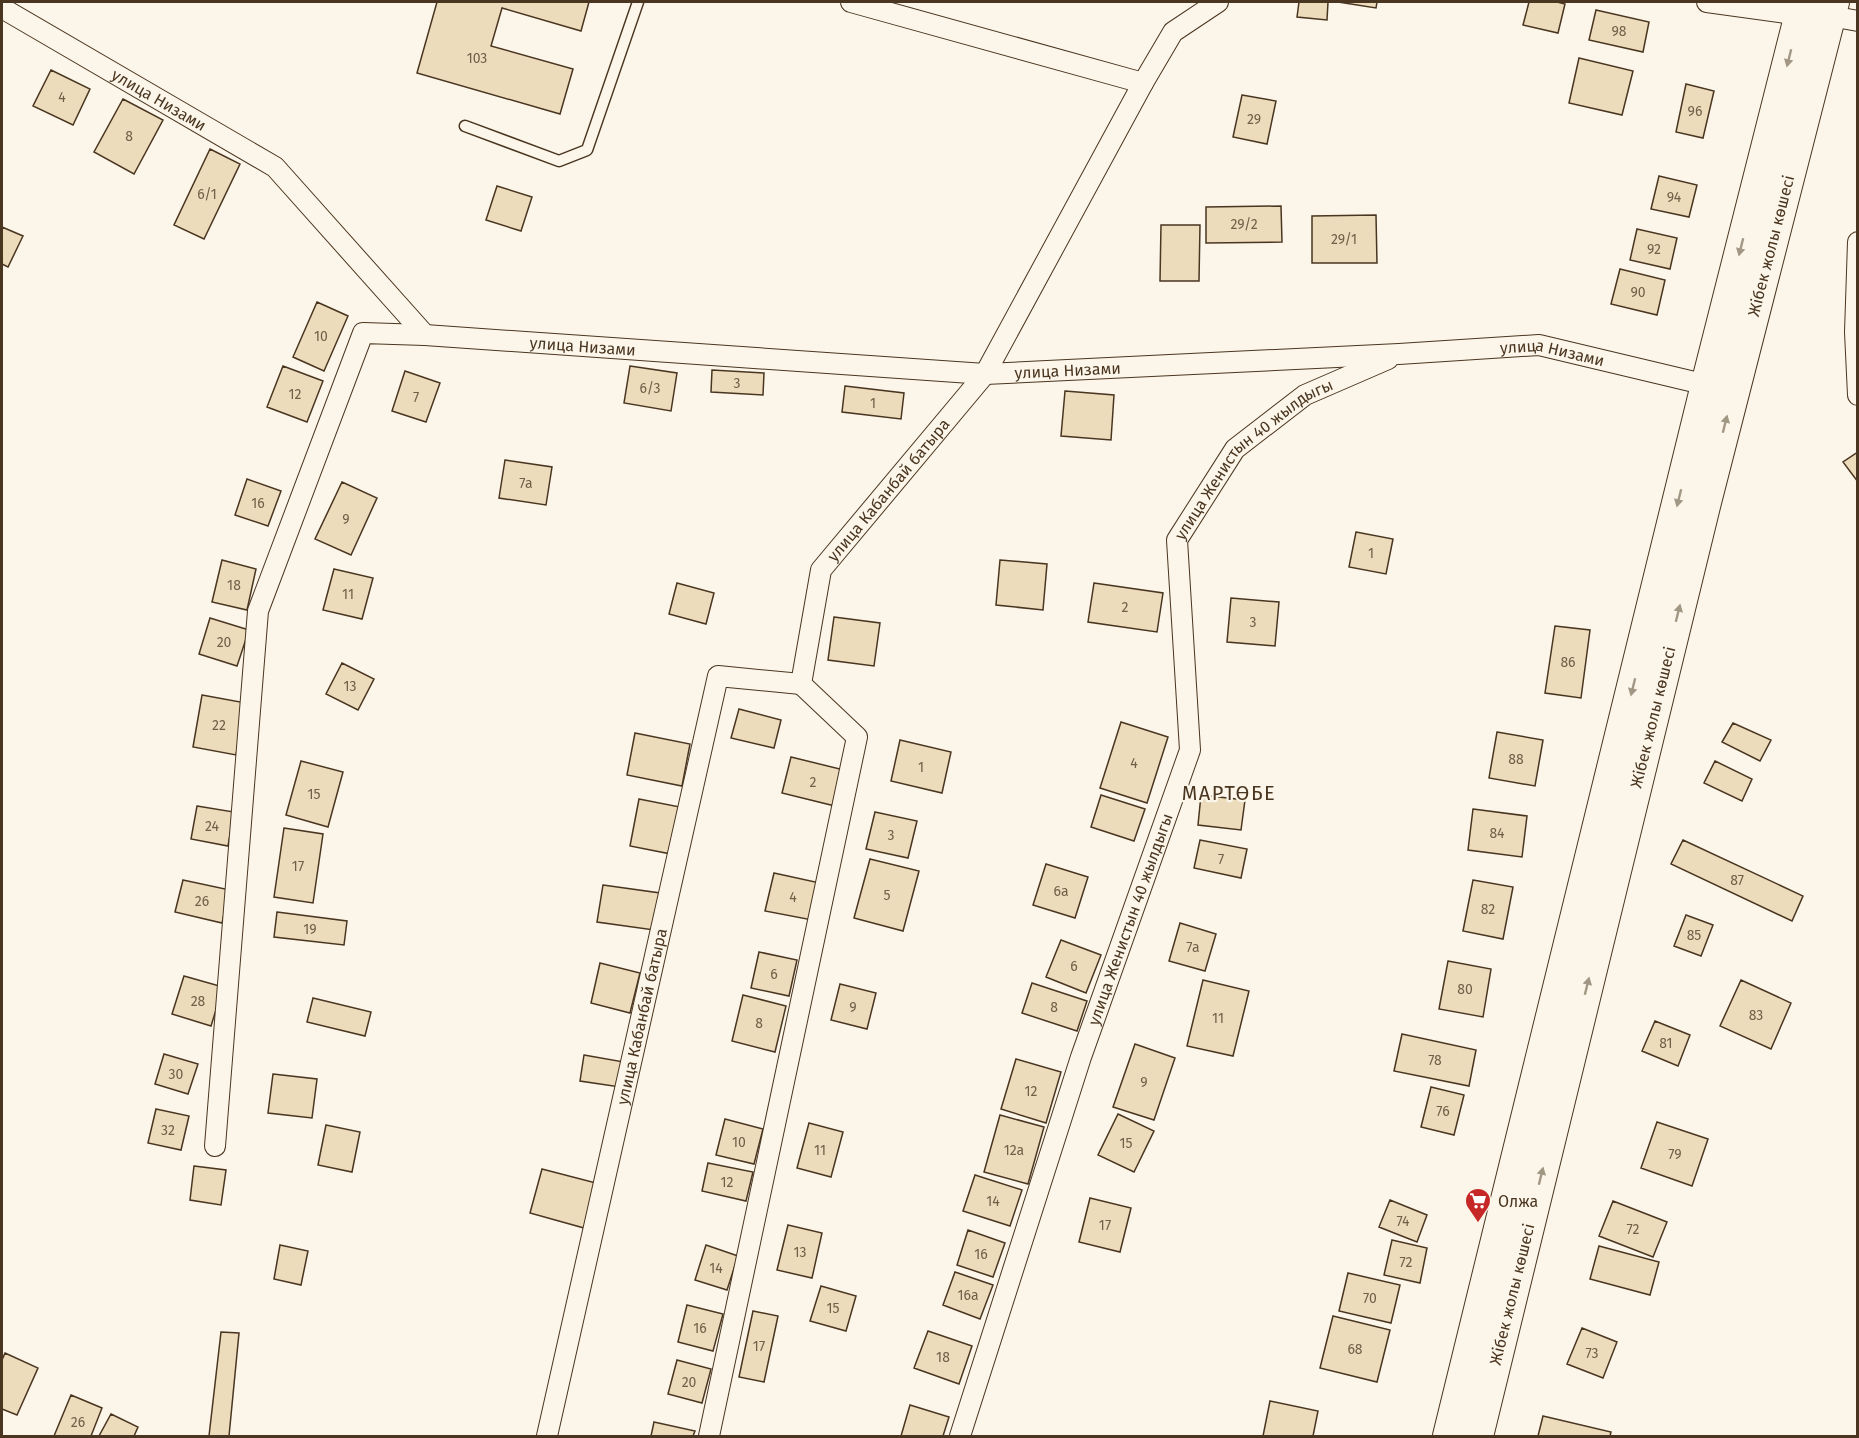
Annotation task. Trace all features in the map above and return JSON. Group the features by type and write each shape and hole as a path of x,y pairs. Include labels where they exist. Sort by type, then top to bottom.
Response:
{"main road":[{"name":"Жібек жолы көшесі","path":"1449,1437 1707,385 1825,11"},
{"name":"Жібек жолы көшесі","path":"1477,1437 1825,11"}],"street":[{"path":"851,2 1143,83"},
{"name":"улица Кабанбай батыра","path":"547,1437 718,676 801,684 820,570 985,374 1173,32 1218,2"},
{"path":"1707,2 1825,11"},
{"name":"улица Низами","path":"2,8 275,167 426,335"},
{"path":"1857,242 1855,332 1857,395"},
{"name":"улица Низами","path":"215,1146 258,611 363,333 426,335 985,374 1539,345 1707,385"},
{"name":"улица Женистын 40 жылдыгы","path":"960,1437 1080,1057 1190,750 1177,540 1235,449 1305,395 1400,354"},
{"path":"709,1437 857,737 801,684"}],"lane":[{"path":"465,126 559,162 587,150 638,2"}],"building":[{"path":"437,2 589,2 581,31 502,8 491,46 573,69 560,114 417,73"},
{"path":"1299,2 1328,2 1327,20 1297,17"},
{"path":"1338,2 1377,2 1376,8"},
{"path":"1529,2 1565,4 1558,33 1523,25"},
{"path":"1596,10 1649,22 1643,52 1589,40"},
{"path":"1579,58 1633,71 1622,115 1569,103"},
{"path":"51,70 90,89 73,125 33,106"},
{"path":"1686,84 1714,91 1703,138 1676,132"},
{"path":"1242,95 1276,101 1267,144 1233,137"},
{"path":"123,99 163,120 134,174 94,152"},
{"path":"210,149 240,164 204,239 174,225"},
{"path":"1659,176 1697,185 1689,217 1651,209"},
{"path":"497,186 532,197 521,231 486,220"},
{"path":"1281,206 1282,242 1206,243 1206,207"},
{"path":"1376,215 1377,263 1312,263 1312,216"},
{"path":"1161,225 1200,225 1199,281 1160,281"},
{"path":"2,227 23,236 8,267 2,264"},
{"path":"1637,229 1677,238 1670,269 1630,260"},
{"path":"1620,269 1665,280 1657,315 1611,304"},
{"path":"317,302 348,316 324,371 293,357"},
{"path":"283,366 323,381 307,422 267,407"},
{"path":"630,366 677,373 671,411 624,403"},
{"path":"712,370 764,373 763,395 711,392"},
{"path":"405,371 440,383 426,422 392,411"},
{"path":"845,386 904,393 901,419 842,412"},
{"path":"1065,391 1114,395 1111,440 1061,436"},
{"path":"1858,452 1858,482 1843,462"},
{"path":"505,460 552,467 546,505 499,498"},
{"path":"247,479 281,491 268,526 235,515"},
{"path":"342,482 377,498 351,555 315,539"},
{"path":"1356,532 1393,539 1386,574 1349,567"},
{"path":"222,560 256,569 247,610 212,602"},
{"path":"1000,560 1047,564 1043,610 996,605"},
{"path":"334,569 373,578 362,619 323,610"},
{"path":"677,583 714,593 706,624 669,614"},
{"path":"1094,583 1163,593 1157,632 1088,622"},
{"path":"1231,598 1279,602 1275,646 1227,642"},
{"path":"834,617 880,623 874,666 828,660"},
{"path":"210,618 249,630 237,666 199,654"},
{"path":"1555,626 1590,630 1581,698 1545,693"},
{"path":"342,663 374,679 358,710 326,694"},
{"path":"202,695 246,703 236,755 193,747"},
{"path":"739,709 781,720 774,748 731,738"},
{"path":"1121,722 1168,737 1147,803 1100,788"},
{"path":"1733,723 1771,740 1760,761 1722,742"},
{"path":"1497,732 1543,740 1535,786 1489,778"},
{"path":"635,733 690,744 682,786 627,775"},
{"path":"900,740 951,752 942,793 891,781"},
{"path":"791,757 844,770 835,806 782,793"},
{"path":"301,761 343,772 328,827 286,815"},
{"path":"1715,761 1752,779 1742,801 1704,783"},
{"path":"1101,795 1145,809 1134,841 1091,827"},
{"path":"1201,795 1245,800 1241,830 1198,825"},
{"path":"639,799 680,807 671,854 630,846"},
{"path":"197,806 234,812 228,846 191,839"},
{"path":"1473,809 1527,816 1522,857 1468,850"},
{"path":"875,812 917,821 908,858 866,849"},
{"path":"284,828 323,834 313,903 274,897"},
{"path":"1200,840 1247,849 1241,878 1194,868"},
{"path":"1683,840 1803,896 1792,921 1671,864"},
{"path":"870,859 919,871 903,931 854,918"},
{"path":"1046,864 1088,877 1075,918 1033,905"},
{"path":"774,873 820,883 812,920 765,911"},
{"path":"183,880 230,890 222,923 175,912"},
{"path":"1473,880 1513,887 1503,939 1463,931"},
{"path":"603,885 660,893 654,930 597,922"},
{"path":"277,912 347,921 344,945 274,937"},
{"path":"1686,915 1713,925 1701,956 1674,946"},
{"path":"1180,923 1216,934 1205,971 1169,961"},
{"path":"1061,940 1101,955 1086,993 1046,977"},
{"path":"759,952 797,960 789,996 751,988"},
{"path":"1448,961 1491,969 1483,1017 1439,1009"},
{"path":"600,963 640,973 630,1013 591,1003"},
{"path":"184,976 223,987 211,1026 172,1014"},
{"path":"1203,980 1249,991 1233,1056 1187,1046"},
{"path":"1741,980 1791,1003 1771,1049 1720,1026"},
{"path":"1032,983 1087,1001 1077,1031 1022,1013"},
{"path":"840,984 876,993 867,1029 831,1020"},
{"path":"743,995 786,1006 775,1052 732,1041"},
{"path":"313,998 371,1012 365,1036 307,1022"},
{"path":"1655,1021 1690,1035 1678,1066 1642,1051"},
{"path":"1402,1034 1476,1050 1469,1086 1394,1071"},
{"path":"1135,1044 1175,1058 1154,1120 1113,1107"},
{"path":"164,1054 198,1064 188,1094 155,1084"},
{"path":"584,1055 624,1062 620,1087 580,1081"},
{"path":"1016,1059 1061,1072 1046,1123 1001,1109"},
{"path":"273,1074 317,1079 312,1118 268,1113"},
{"path":"1431,1087 1464,1095 1454,1135 1421,1127"},
{"path":"156,1109 189,1116 181,1150 148,1143"},
{"path":"1118,1114 1154,1131 1134,1172 1098,1155"},
{"path":"1000,1115 1044,1127 1028,1184 984,1172"},
{"path":"725,1119 763,1129 754,1164 716,1155"},
{"path":"1657,1122 1708,1139 1692,1186 1641,1168"},
{"path":"809,1123 843,1132 831,1177 797,1168"},
{"path":"326,1125 360,1132 352,1172 318,1165"},
{"path":"708,1163 753,1172 746,1201 702,1191"},
{"path":"194,1166 226,1170 221,1205 190,1200"},
{"path":"542,1169 596,1183 584,1228 530,1213"},
{"path":"975,1175 1022,1190 1010,1226 963,1211"},
{"path":"1090,1198 1131,1208 1120,1252 1079,1242"},
{"path":"1390,1200 1427,1215 1417,1242 1379,1227"},
{"path":"1613,1201 1667,1222 1653,1257 1599,1236"},
{"path":"788,1225 822,1233 812,1278 777,1270"},
{"path":"968,1230 1005,1243 993,1277 957,1265"},
{"path":"1392,1240 1427,1248 1420,1283 1384,1275"},
{"path":"280,1245 308,1251 301,1285 274,1279"},
{"path":"706,1245 738,1256 727,1290 695,1280"},
{"path":"1599,1246 1659,1262 1650,1295 1590,1279"},
{"path":"955,1272 993,1285 980,1319 943,1305"},
{"path":"1348,1273 1400,1285 1391,1323 1339,1311"},
{"path":"821,1286 856,1296 846,1331 810,1321"},
{"path":"687,1305 723,1314 713,1351 678,1342"},
{"path":"753,1311 778,1316 764,1382 739,1377"},
{"path":"1333,1316 1390,1330 1377,1382 1320,1368"},
{"path":"1582,1328 1617,1342 1603,1378 1567,1364"},
{"path":"928,1331 972,1346 959,1384 914,1368"},
{"path":"221,1332 239,1333 229,1436 209,1436"},
{"path":"5,1353 38,1368 17,1415 2,1409 2,1360"},
{"path":"677,1360 711,1369 702,1403 668,1394"},
{"path":"71,1395 102,1408 91,1436 54,1436"},
{"path":"1270,1401 1318,1411 1313,1436 1263,1436"},
{"path":"910,1405 949,1417 943,1436 901,1436"},
{"path":"111,1414 138,1427 134,1436 99,1436"},
{"path":"1543,1416 1611,1432 1610,1436 1538,1436"},
{"path":"654,1422 695,1431 693,1436 651,1436"}],"place":[{"name":"Олжа","path":"1478,1224"}],"district":[{"name":"МАРТӨБЕ","path":"1229,793"}]}
